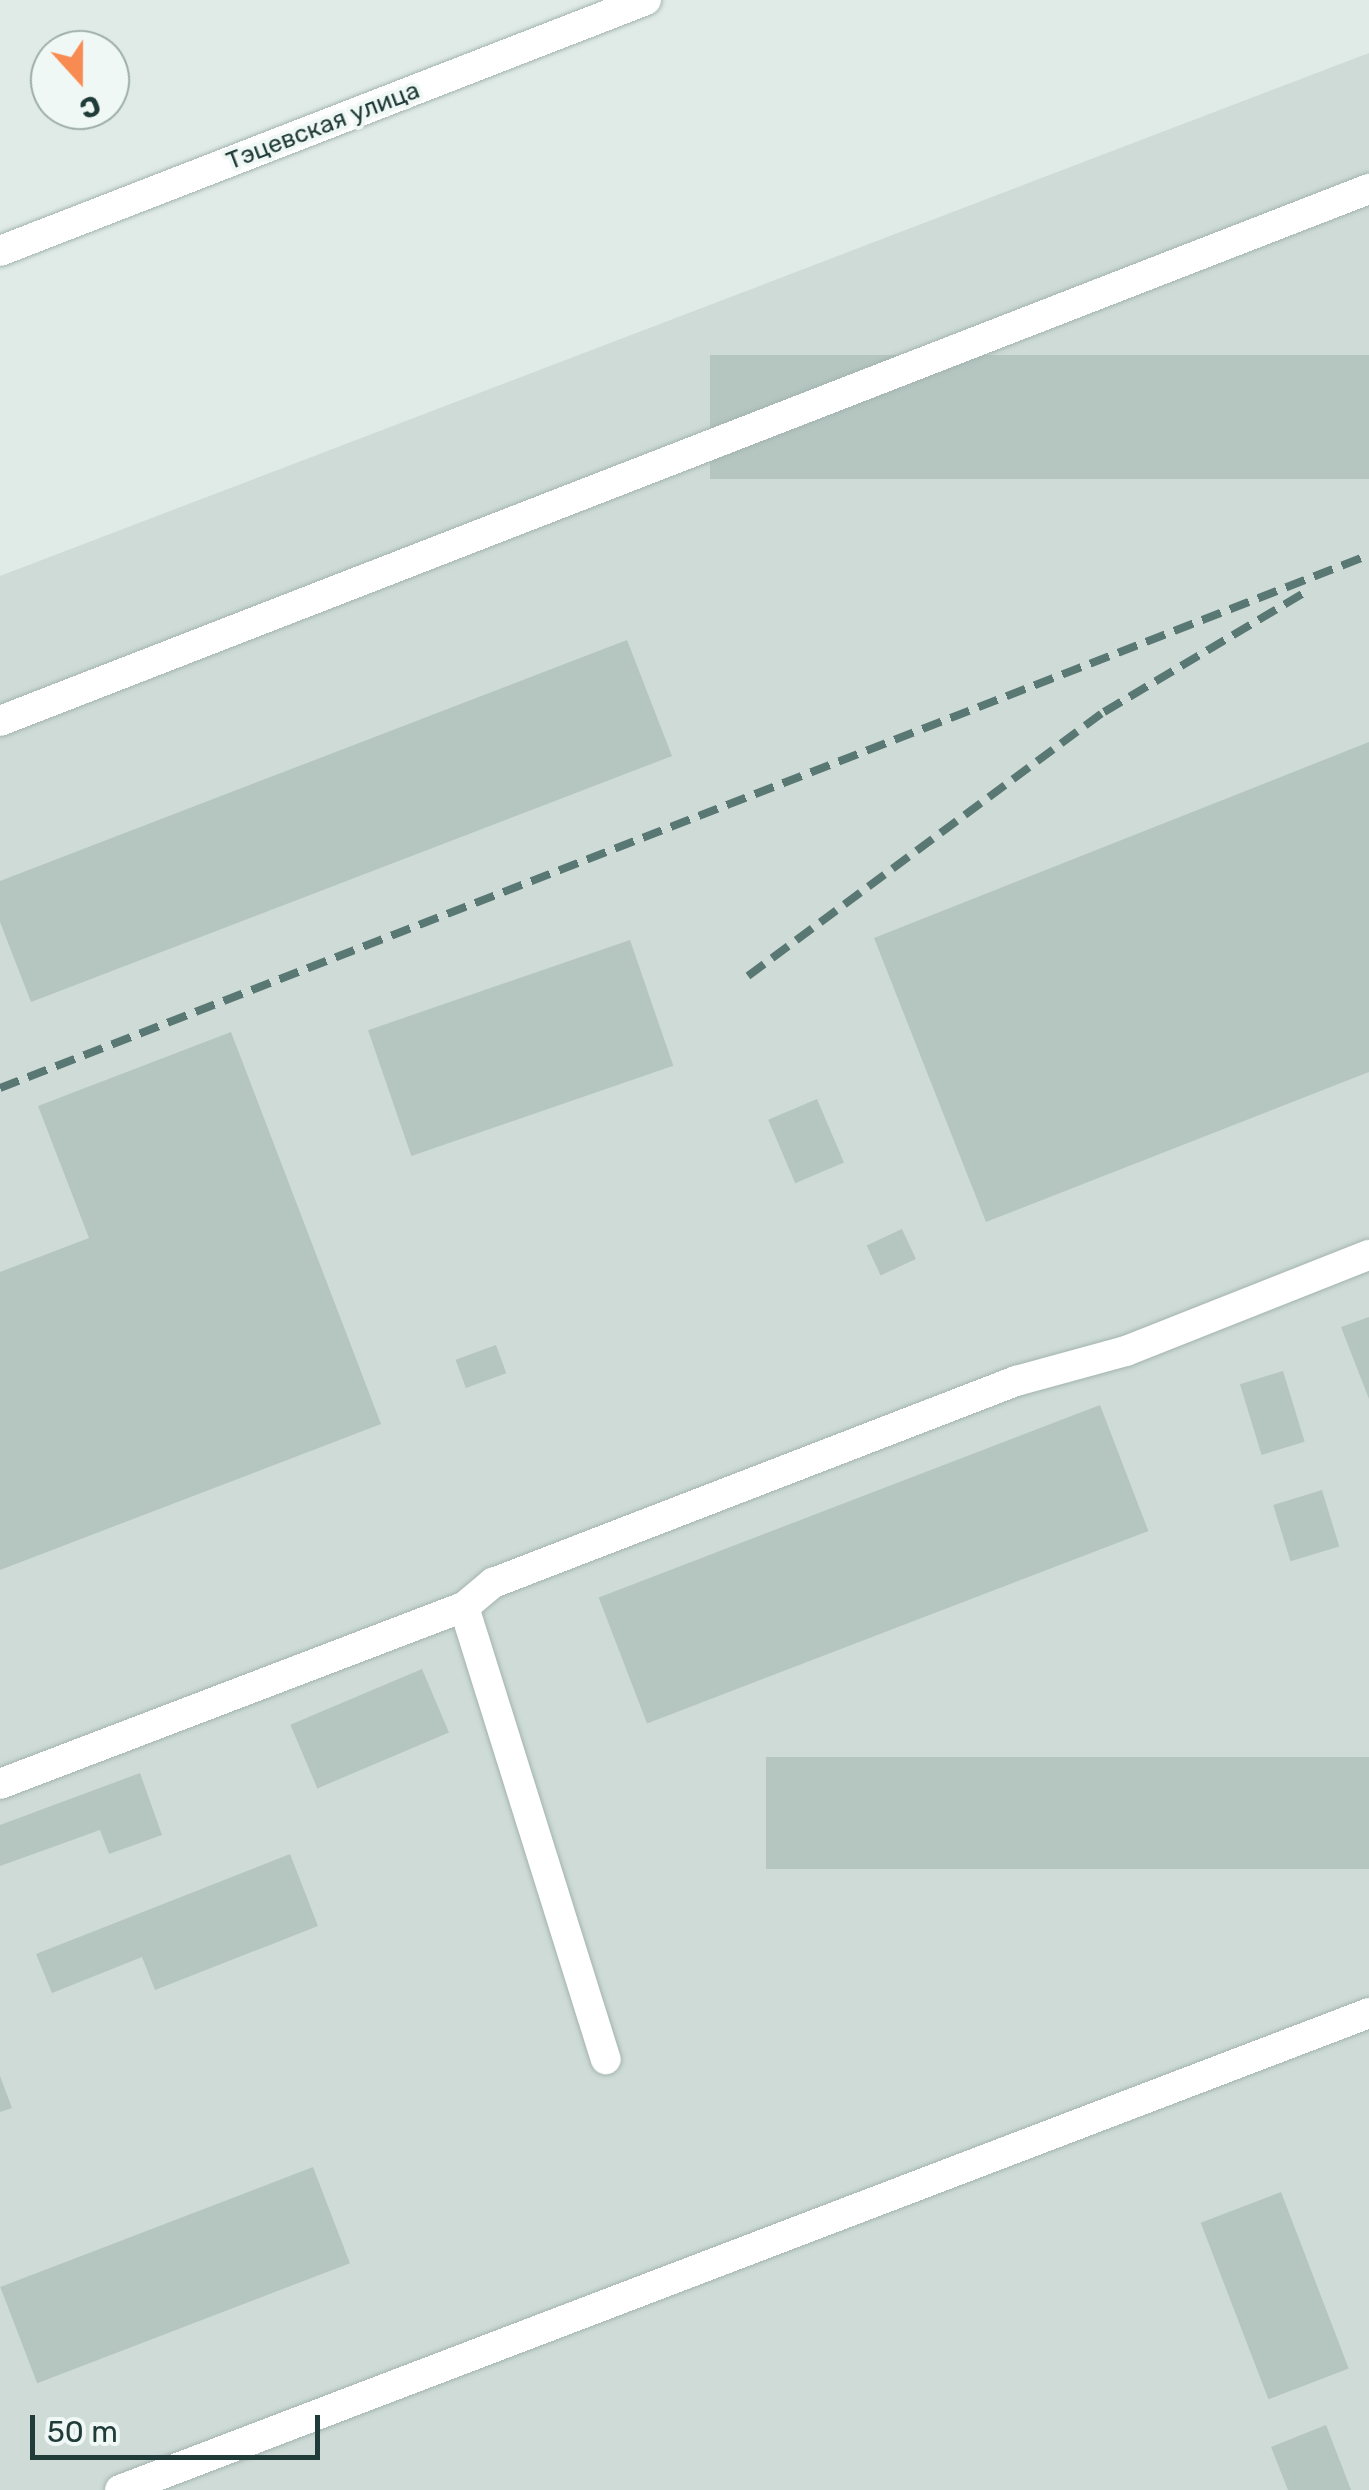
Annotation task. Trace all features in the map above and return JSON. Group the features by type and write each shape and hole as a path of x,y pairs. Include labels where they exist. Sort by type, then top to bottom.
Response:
{"street":[{"name":"Тэцевская улица","path":"0,251 646,0"},
{"path":"0,721 1369,189"},
{"path":"0,1784 464,1607 492,1584 1016,1380 1126,1351 1369,1255"},
{"path":"464,1607 606,2058"},
{"path":"120,2490 1369,2012"}],"shaded area":[{"path":"1369,53 1369,2490 0,2490 0,576"}],"building":[{"path":"710,355 1369,355 1369,479 710,479"},
{"path":"627,640 672,756 31,1002 0,922 0,881"},
{"path":"1369,742 1369,1072 986,1222 874,938"},
{"path":"630,940 673,1066 411,1156 368,1030"},
{"path":"231,1032 381,1424 0,1570 0,1272 89,1238 38,1106"},
{"path":"817,1099 844,1163 795,1183 768,1120"},
{"path":"902,1229 916,1259 881,1275 867,1245"},
{"path":"1369,1317 1369,1399 1341,1327"},
{"path":"496,1345 506,1373 466,1388 456,1360"},
{"path":"1283,1371 1305,1442 1262,1455 1240,1384"},
{"path":"1100,1405 1148,1531 647,1723 599,1597"},
{"path":"1322,1490 1339,1546 1290,1561 1273,1505"},
{"path":"422,1669 449,1733 317,1788 290,1725"},
{"path":"766,1757 1369,1757 1369,1869 766,1869"},
{"path":"140,1773 162,1835 109,1854 100,1830 0,1866 0,1825"},
{"path":"290,1854 318,1926 155,1990 142,1957 52,1993 36,1954"},
{"path":"0,2076 12,2108 0,2112"},
{"path":"313,2167 350,2263 37,2383 0,2287"},
{"path":"1281,2192 1349,2368 1268,2399 1201,2223"},
{"path":"1326,2425 1351,2490 1288,2490 1271,2447"}],"railway":[{"path":"0,1088 1369,555"},
{"path":"748,976 1104,712 1309,590"}]}
